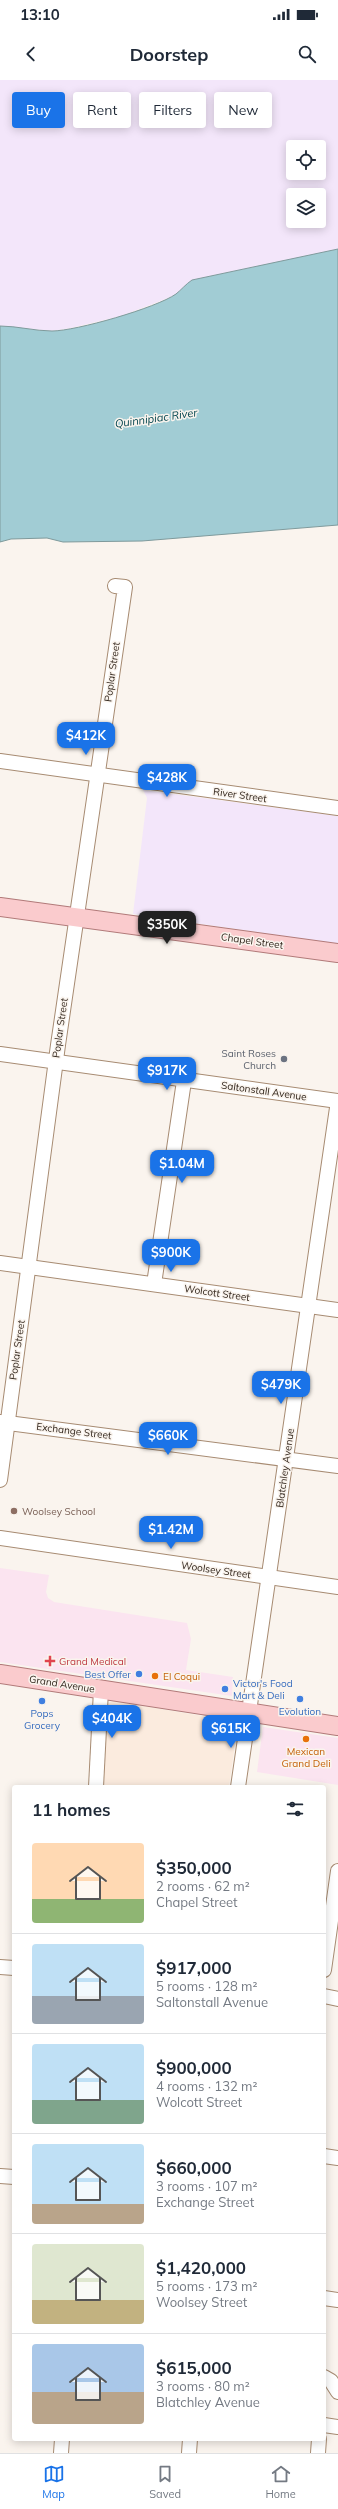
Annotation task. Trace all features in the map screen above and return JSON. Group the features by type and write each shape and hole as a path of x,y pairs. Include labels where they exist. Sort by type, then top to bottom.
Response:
{"main road":[{"name":"Chapel Street","path":"0,907 338,953"},
{"name":"Grand Avenue","path":"0,1674 338,1726"}],"street":[{"name":"Poplar Street","path":"0,1480 4,1422 28,1266 97,774 125,587 115,586"},
{"name":"River Street","path":"0,761 338,808"},
{"name":"Saltonstall Avenue","path":"0,1054 184,1081 338,1101"},
{"path":"154,1284 184,1081"},
{"name":"Blatchley Avenue","path":"238,1785 338,1101"},
{"name":"Wolcott Street","path":"0,1263 338,1310"},
{"name":"Exchange Street","path":"4,1422 338,1466"},
{"name":"Woolsey Street","path":"0,1538 338,1587"},
{"path":"96,1785 101,1690"},
{"path":"326,1956 338,1871"},
{"path":"0,1967 12,1968"},
{"path":"326,1996 338,1999"},
{"path":"326,2156 338,2158"},
{"path":"0,2176 12,2177"},
{"path":"326,2298 338,2300"},
{"path":"326,2378 330,2381 338,2392"},
{"path":"326,2425 338,2427"},
{"path":"61,2453 62,2441"},
{"path":"189,2453 190,2441"},
{"path":"318,2453 319,2441"}],"shaded area":[{"path":"0,80 338,80 338,249 192,280 175,295 121,316 52,331 0,326"},
{"path":"143,790 338,816 338,944 133,914 147,798"},
{"path":"0,1568 49,1575 46,1592 48,1598 54,1602 187,1623 191,1639 186,1670 233,1677 232,1696 0,1662"},
{"path":"114,1701 238,1722 229,1785 102,1785 106,1707 110,1702"},
{"path":"263,1727 338,1738 338,1785 257,1772"}],"water":[{"name":"Quinnipiac River","path":"338,249 338,525 142,541 63,542 47,538 11,539 0,542 0,326 52,331 97,323 152,306 166,300 176,294 192,280"}],"place":[{"name":"Saint Roses Church","path":"284,1059"},
{"name":"Woolsey School","path":"14,1511"},
{"name":"Grand Medical","path":"50,1661"},
{"name":"Best Offer","path":"139,1674"},
{"name":"El Coqui","path":"155,1676"},
{"name":"Victor's Food Mart & Deli","path":"225,1689"},
{"name":"Evolution","path":"300,1699"},
{"name":"Pops Grocery","path":"42,1701"},
{"name":"Mexican Grand Deli","path":"306,1739"}]}
